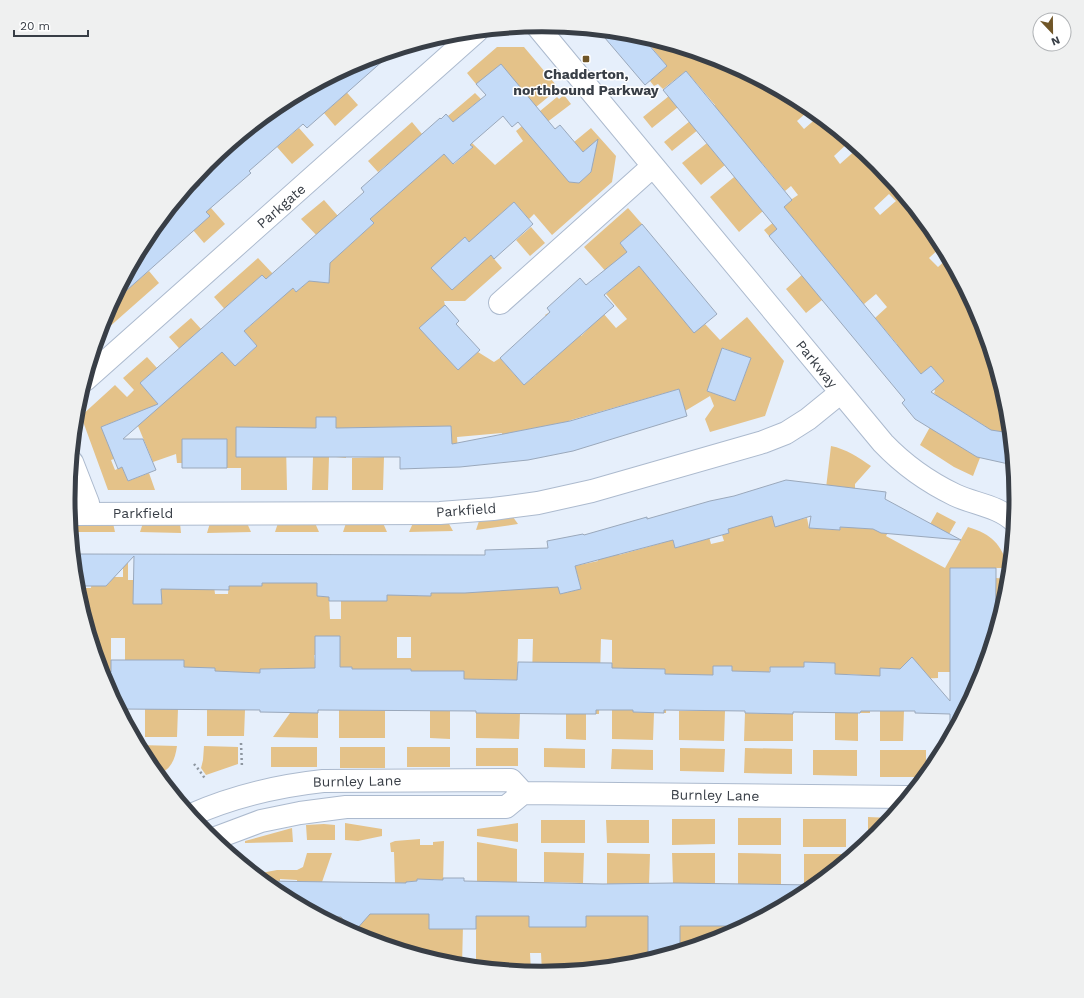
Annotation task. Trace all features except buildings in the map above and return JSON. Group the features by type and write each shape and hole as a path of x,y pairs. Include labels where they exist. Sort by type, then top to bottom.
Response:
{"street":[{"name":"Parkway","path":"542,32 882,443 894,455 923,477 956,495 1008,515"},
{"name":"Parkgate","path":"92,373 470,38"},
{"path":"500,303 653,166"},
{"name":"Parkfield","path":"79,514 440,513 493,509 538,503 592,491 781,435 808,419 840,394"},
{"path":"76,472 88,502 79,514"},
{"name":"Burnley Lane","path":"197,813 247,794 294,784 323,781 511,780 523,793"},
{"name":"Burnley Lane","path":"220,836 261,821 300,813 346,807 506,807 523,793 901,797"}],"path":[{"path":"241,743 242,768"},
{"path":"194,764 206,780"}],"shaded area":[{"path":"649,45 692,57 749,80 805,114 797,121 804,129 814,120 846,145 834,156 840,164 854,152 893,191 912,215 937,251 929,258 938,267 944,262 961,292 984,349 993,378 1004,432 997,431 993,453 983,450 973,476 954,467 920,445 930,427 976,440 985,426 938,397 934,393 934,389 944,381 931,366 921,374 895,346 897,344 875,318 887,307 876,294 858,309 859,298 830,264 822,300 806,313 786,289 812,266 809,262 821,252 792,217 769,236 764,230 785,213 780,207 798,195 791,186 785,191 762,163 763,211 739,232 710,197 751,163 699,129 672,151 664,142 690,121 692,124 715,105 686,71 663,89 658,84 654,86 650,81 667,66","holes":["889,194 896,201 880,215 874,208"]},
{"path":"497,47 524,47 556,85 551,90 553,93 536,107 476,84 467,73"},
{"path":"335,80 358,105 335,126 324,113 341,98 328,84"},
{"path":"475,93 481,99 453,122 448,116"},
{"path":"564,95 571,104 542,126 574,183 579,183 591,172 592,167 587,162 592,156 586,149 583,152 574,142 591,128 616,156 612,182 552,235 534,214 529,219 514,202 475,237 502,268 465,301 444,301 445,305 420,328 458,370 478,352 494,362 500,358 524,385 536,375 531,370 548,319 545,315 550,312 567,330 572,326 581,336 591,326 583,316 596,305 616,328 627,319 606,294 617,284 584,247 628,208 642,224 620,243 694,332 705,324 720,340 747,317 784,361 765,416 710,432 705,419 714,406 710,396 685,411 679,389 571,420 560,425 560,423 515,432 519,451 504,447 502,433 457,437 459,467 453,467 451,426 345,428 346,458 336,457 336,417 317,417 316,428 291,428 286,444 287,490 241,490 241,468 227,468 227,439 182,439 182,463 177,463 176,454 153,462 133,414 101,427 105,436 119,457 111,460 115,470 122,467 128,481 149,473 155,490 108,490 82,419 83,414 115,385 127,397 134,390 123,378 147,357 157,368 140,383 160,406 195,366 169,337 191,318 235,366 257,346 214,297 258,258 274,275 278,272 296,292 315,276 326,283 329,280 330,275 323,268 321,240 301,219 324,200 338,216 341,253 374,223 359,206 414,180 395,158 378,172 368,161 412,122 422,134 406,148 425,170 444,154 454,164 472,148 470,145 472,143 495,165 523,141 516,131 557,97 559,99","holes":["465,237 485,260 452,290 432,268","262,275 282,297 249,327 228,305","723,348 751,358 735,401 707,391","236,427 281,427 281,457"]},
{"path":"669,96 678,107 652,128 643,117"},
{"path":"284,110 279,115 229,153 234,148 258,129"},
{"path":"299,128 314,145 292,164 277,147"},
{"path":"707,143 725,165 701,185 682,163"},
{"path":"199,183 202,187 197,192 225,224 204,243 193,230 210,216 191,195 182,203"},
{"path":"531,227 545,243 530,256 516,240"},
{"path":"149,271 159,283 108,328 129,281 132,285"},
{"path":"831,446 847,451 871,466 855,484 855,489 826,488"},
{"path":"313,457 329,457 328,490 312,490"},
{"path":"384,457 383,490 352,490 352,458"},
{"path":"937,512 956,522 948,536 929,526"},
{"path":"666,515 675,548 707,539 708,533 711,544 724,541 722,535 729,533 727,523 759,520 772,516 797,520 807,518 809,528 840,530 841,522 861,528 882,530 896,518 886,536 945,568 968,527 990,537 999,546 1005,559 1004,568 975,568 950,587 950,599 962,599 958,672 938,672 938,678 870,677 870,713 860,713 861,675 848,674 835,678 835,663 804,662 803,703 802,667 770,667 769,672 745,672 731,678 732,666 713,666 713,678 667,684 666,713 664,713 665,669 623,677 623,668 612,668 612,640 601,639 599,714 596,714 597,663 567,663 532,677 533,639 518,639 517,680 476,679 476,688 464,710 464,672 443,671 407,695 407,711 397,711 397,691 388,669 375,669 375,676 352,676 352,667 340,667 340,645 315,636 317,655 314,655 315,662 319,662 319,668 261,669 260,673 246,672 245,676 193,698 125,661 125,638 111,638 111,661 114,661 114,672 109,672 91,620 84,588 91,588 92,577 99,586 106,586 110,582 110,577 123,577 123,560 128,560 128,580 133,580 133,604 161,604 161,589 186,589 214,586 215,594 228,594 229,583 244,583 244,586 262,586 262,571 317,583 317,596 329,597 330,554 365,583 365,601 387,601 387,563 418,592 418,596 431,596 431,593 500,591 554,570 560,594 581,589 575,566 598,561 598,559 616,546 619,555 662,543","holes":["341,596 341,619 330,619 329,597","397,637 411,637 411,658 397,658"]},
{"path":"513,517 518,524 476,530 479,521"},
{"path":"448,522 453,531 409,532 413,523"},
{"path":"113,523 115,532 76,532 76,524"},
{"path":"143,523 180,523 181,533 140,532"},
{"path":"210,523 247,523 251,532 207,533"},
{"path":"278,523 315,523 319,532 275,532"},
{"path":"346,523 383,523 387,532 343,532"},
{"path":"996,578 1002,578 997,602 995,602"},
{"path":"145,709 178,709 177,737 145,737"},
{"path":"207,709 245,710 244,736 207,736"},
{"path":"339,710 385,711 385,738 339,738"},
{"path":"566,710 586,714 586,740 566,739"},
{"path":"612,710 633,710 634,712 654,713 653,740 612,739"},
{"path":"430,711 450,711 450,739 430,738"},
{"path":"679,711 725,711 724,741 679,740"},
{"path":"880,711 904,711 903,741 880,741"},
{"path":"290,713 318,713 318,738 273,737"},
{"path":"476,713 520,713 519,739 476,738"},
{"path":"745,713 793,714 793,741 744,741"},
{"path":"835,713 858,713 858,741 835,740"},
{"path":"146,745 177,746 172,764 164,772"},
{"path":"204,746 238,747 238,764 206,775 201,768"},
{"path":"271,747 317,747 317,767 271,767"},
{"path":"340,747 385,747 385,768 340,768"},
{"path":"407,747 450,747 450,767 407,767"},
{"path":"476,748 518,748 518,766 476,766"},
{"path":"544,748 585,749 585,768 544,767"},
{"path":"680,748 725,749 724,772 680,771"},
{"path":"745,748 792,749 792,774 744,773"},
{"path":"612,749 653,750 653,770 611,769"},
{"path":"813,750 857,750 857,776 813,775"},
{"path":"880,750 926,750 926,764 916,777 880,777"},
{"path":"868,817 883,818 872,829 868,833"},
{"path":"738,818 781,818 781,845 738,845"},
{"path":"672,819 715,819 715,844 672,845"},
{"path":"803,819 846,819 846,847 803,847"},
{"path":"541,820 585,820 585,843 541,843"},
{"path":"606,820 649,820 649,843 607,843"},
{"path":"345,823 382,829 382,836 358,841 345,840"},
{"path":"518,823 518,842 477,836 477,829"},
{"path":"306,825 335,825 335,840 307,840"},
{"path":"292,828 293,842 245,843 245,841"},
{"path":"420,839 420,845 433,845 433,842 444,841 443,882 417,879 417,881 407,882 406,913 529,884 529,927 549,927 549,916 652,916 648,953 603,962 573,965 542,966 541,953 530,953 531,966 481,962 476,961 476,926 463,926 462,959 421,950 392,941 332,916 339,917 395,883 394,852 391,852 390,843 395,841"},
{"path":"477,842 517,849 517,882 477,882"},
{"path":"544,852 584,853 583,883 544,882"},
{"path":"307,853 332,853 322,882 328,882 328,914 298,897 297,880 280,879 280,881 274,880 263,873 277,870 297,870 303,867"},
{"path":"607,853 650,854 649,884 607,884"},
{"path":"672,853 715,853 715,884 673,883"},
{"path":"738,853 781,854 781,884 738,884"},
{"path":"804,854 845,854 826,869 804,884"},
{"path":"717,886 735,887 728,927 680,945 680,918 708,918 708,926 716,926"}],"place":[{"name":"Chadderton, northbound Parkway","path":"586,59"}]}
